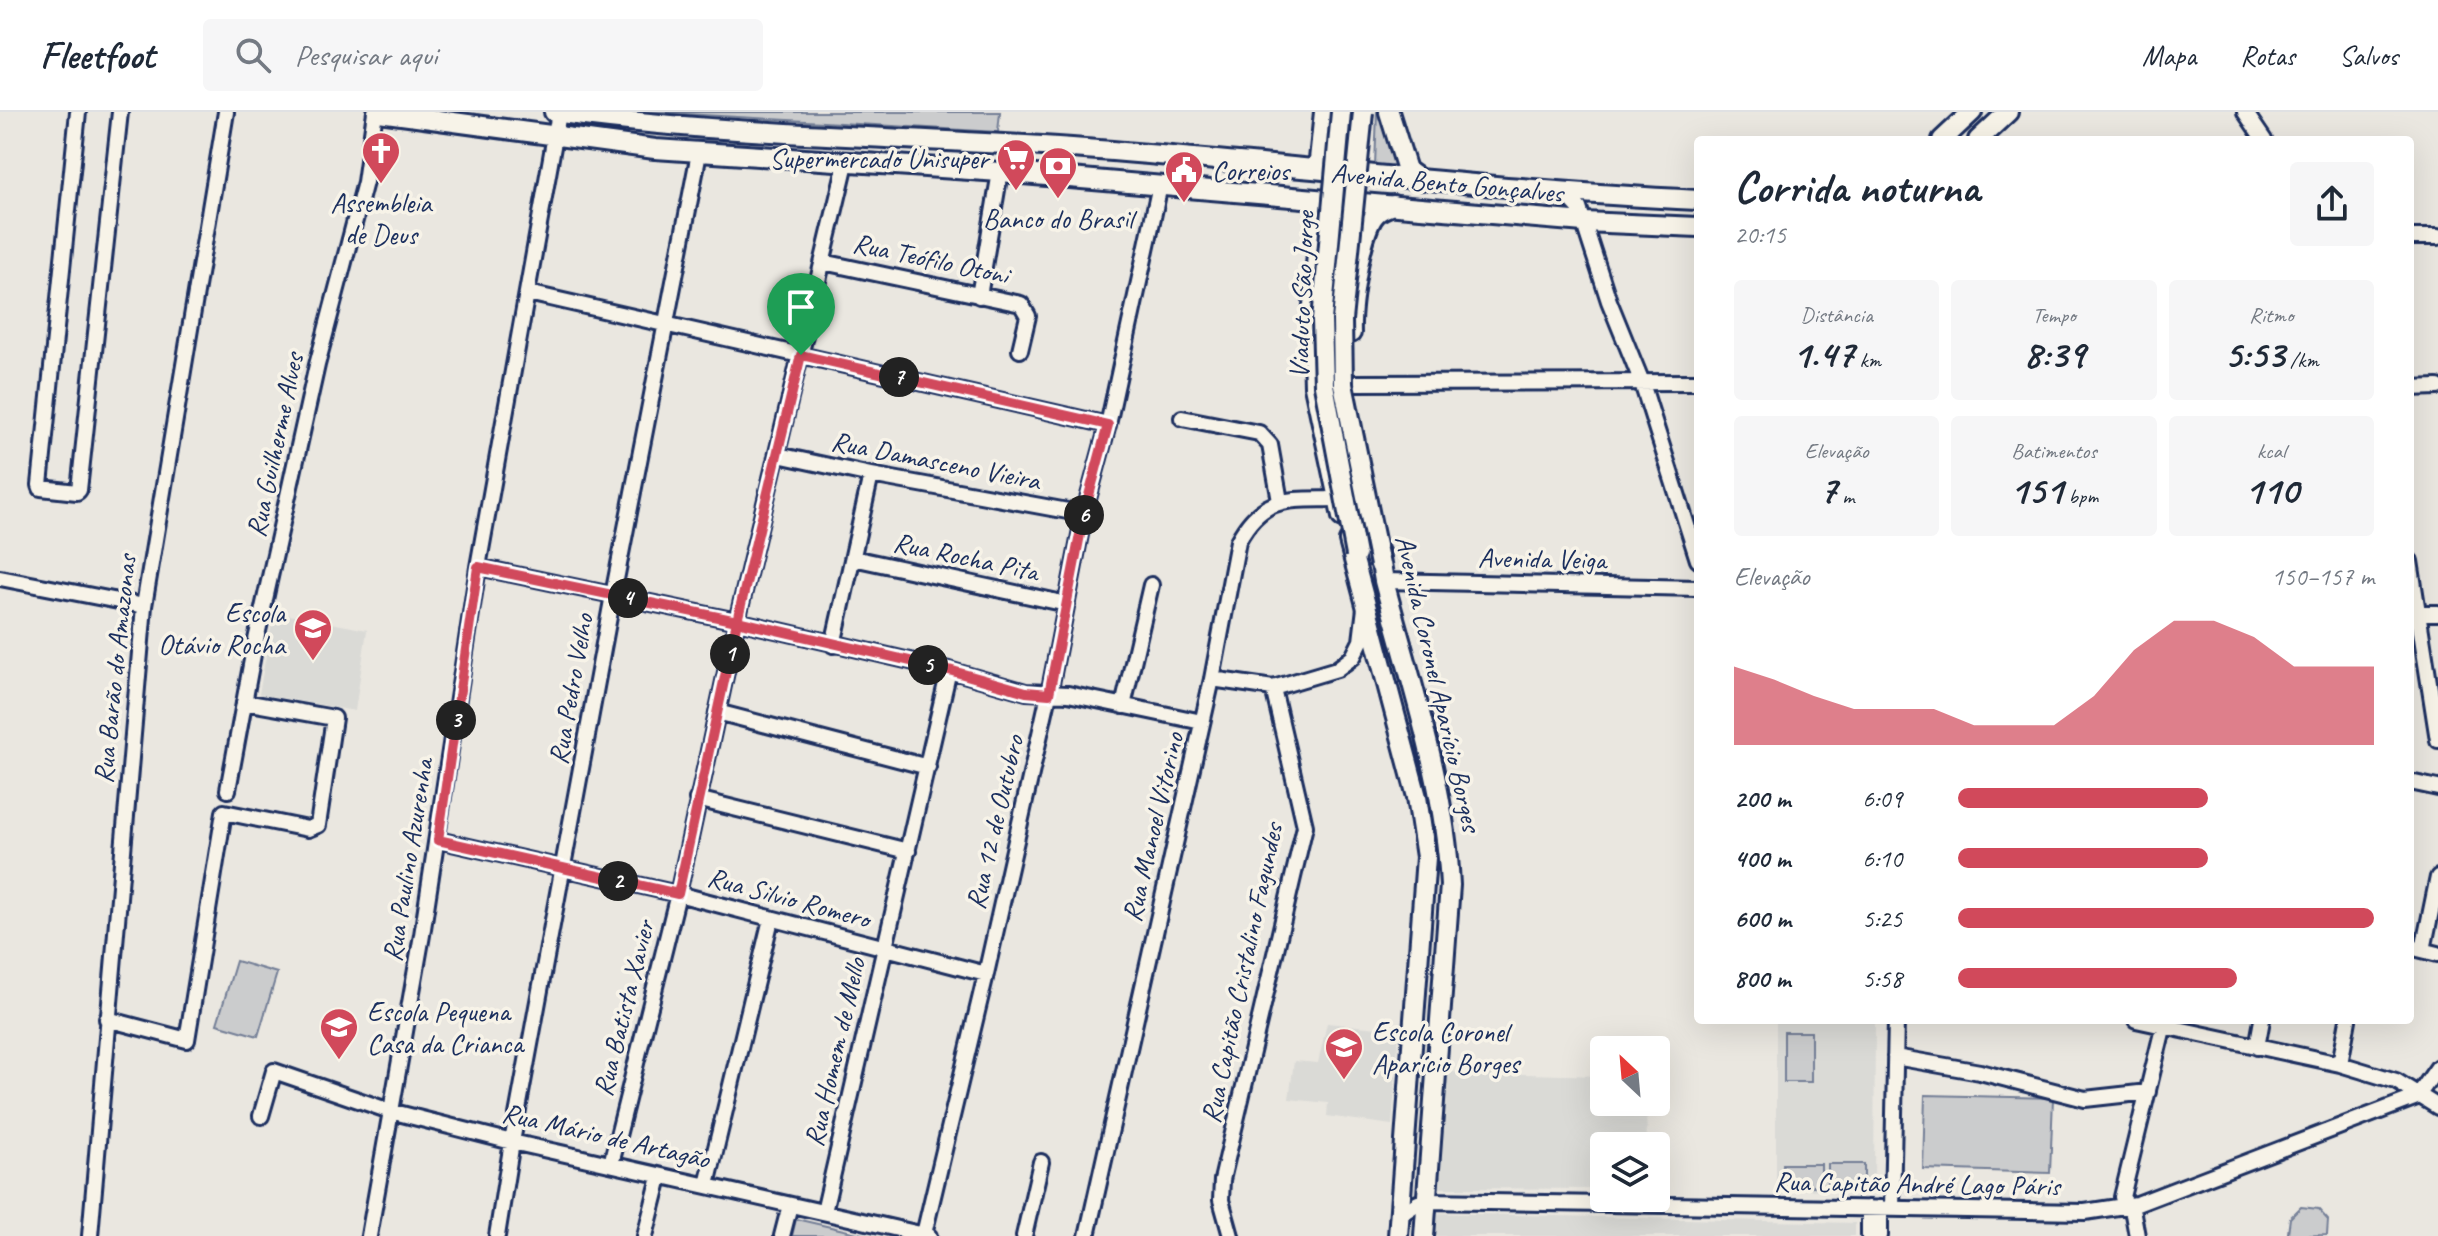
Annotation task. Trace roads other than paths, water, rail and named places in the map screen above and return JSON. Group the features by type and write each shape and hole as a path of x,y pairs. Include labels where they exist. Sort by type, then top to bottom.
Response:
{"main road":[{"name":"Avenida Bento Gonçalves","path":"377,112 699,153 1000,172 1584,222 1694,227"},
{"name":"Avenida Bento Gonçalves","path":"557,112 658,125 1071,148 1565,193 1694,200"},
{"path":"1313,169 1319,160 1324,112"},
{"name":"Viaduto São Jorge","path":"1341,112 1322,320 1324,385 1357,564"},
{"name":"Viaduto São Jorge","path":"1363,112 1342,320 1343,384 1382,573"},
{"path":"1389,112 1407,170 1421,180"},
{"path":"1946,136 1972,112"},
{"path":"1982,136 2008,112"},
{"name":"Avenida Coronel Aparício Borges","path":"1321,200 1312,319 1314,386 1336,499 1357,564 1417,797 1426,857 1398,1236"},
{"name":"Avenida Coronel Aparício Borges","path":"1393,205 1376,213 1368,227 1357,274 1351,319 1352,383 1382,573 1441,802 1448,846 1450,885 1424,1236"},
{"path":"1315,270 1341,262 1357,274"}],"street":[{"path":"78,112 40,485 41,488 77,492 120,112"},
{"name":"Rua Barão do Amazonas","path":"90,1236 144,606 226,112"},
{"name":"Rua Guilherme Alves","path":"228,790 317,365 365,182 377,112"},
{"name":"Rua Paulino Azurenha","path":"369,1236 438,840 478,567 557,112"},
{"path":"2245,112 2261,136"},
{"name":"Rua Pedro Velho","path":"497,1236 613,595 699,153"},
{"name":"Rua Batista Xavier","path":"611,1164 678,894 737,621 846,163"},
{"path":"979,296 1000,172"},
{"name":"Rua 12 de Outubro","path":"927,1235 1049,694 1084,514 1108,425 1160,185"},
{"path":"1565,193 1579,208 1609,301 1641,380 1694,547"},
{"path":"2414,237 2438,237"},
{"name":"Rua Teófilo Otoni","path":"823,262 1021,304 1028,316 1020,350"},
{"path":"528,293 1108,425"},
{"path":"1352,383 1694,382"},
{"path":"2414,388 2438,387"},
{"path":"1182,418 1259,433 1266,438 1280,501 1336,499"},
{"name":"Rua Damasceno Vieira","path":"778,455 1084,514"},
{"path":"833,645 871,475"},
{"name":"Rua Manoel Vitorino","path":"1087,1236 1212,679 1238,541 1247,525 1280,501"},
{"name":"Rua Rocha Pita","path":"853,558 1067,604"},
{"path":"478,567 737,621 949,670 1026,692 1068,694 1202,722"},
{"name":"Avenida Veiga","path":"1382,573 1694,588"},
{"path":"0,578 144,606"},
{"path":"1123,706 1151,585"},
{"path":"1212,679 1273,688 1337,669 1353,657 1361,641 1366,602"},
{"path":"2438,613 2414,613 2438,740"},
{"name":"Rua Homem de Mello","path":"824,1212 949,670"},
{"name":"Rua Capitão Cristalino Fagundes","path":"1231,1236 1221,1200 1222,1180 1305,826 1273,688"},
{"path":"107,1019 187,1040 224,812 308,829 318,825 334,718 244,702"},
{"path":"717,712 928,767"},
{"path":"2414,783 2438,788"},
{"path":"697,799 908,851"},
{"name":"Rua Silvio Romero","path":"438,840 678,894 986,974"},
{"path":"2424,950 2438,877"},
{"path":"707,1185 771,919"},
{"path":"1875,1234 1880,1208 1896,1024"},
{"path":"2137,1236 2133,1214 2122,1197 2164,1024"},
{"path":"2168,1024 2340,1064 2396,1081 2417,1097 2438,1107"},
{"path":"2257,1047 2261,1024"},
{"path":"2340,1064 2347,1024"},
{"path":"1895,1057 1980,1072 2085,1099 2148,1092"},
{"path":"2417,1097 2438,1067"},
{"name":"Rua Mário de Artagão","path":"261,1116 274,1071 390,1111 512,1142 927,1235"},
{"name":"Rua Capitão André Lago Páris","path":"1400,1215 1426,1201 2085,1212 2127,1207 2417,1097"},
{"path":"1024,1236 1041,1162"},
{"path":"645,1236 660,1177"},
{"path":"782,1236 790,1205"},
{"path":"855,1236 859,1220"}],"place":[{"name":"Assembleia de Deus","path":"381,185"},
{"name":"Supermercado Unisuper","path":"1016,192"},
{"name":"Banco do Brasil","path":"1058,200"},
{"name":"Correios","path":"1184,204"},
{"name":"Escola Otávio Rocha","path":"313,662"},
{"name":"Escola Pequena Casa da Crianca","path":"339,1061"},
{"name":"Escola Coronel Aparício Borges","path":"1344,1081"}]}
